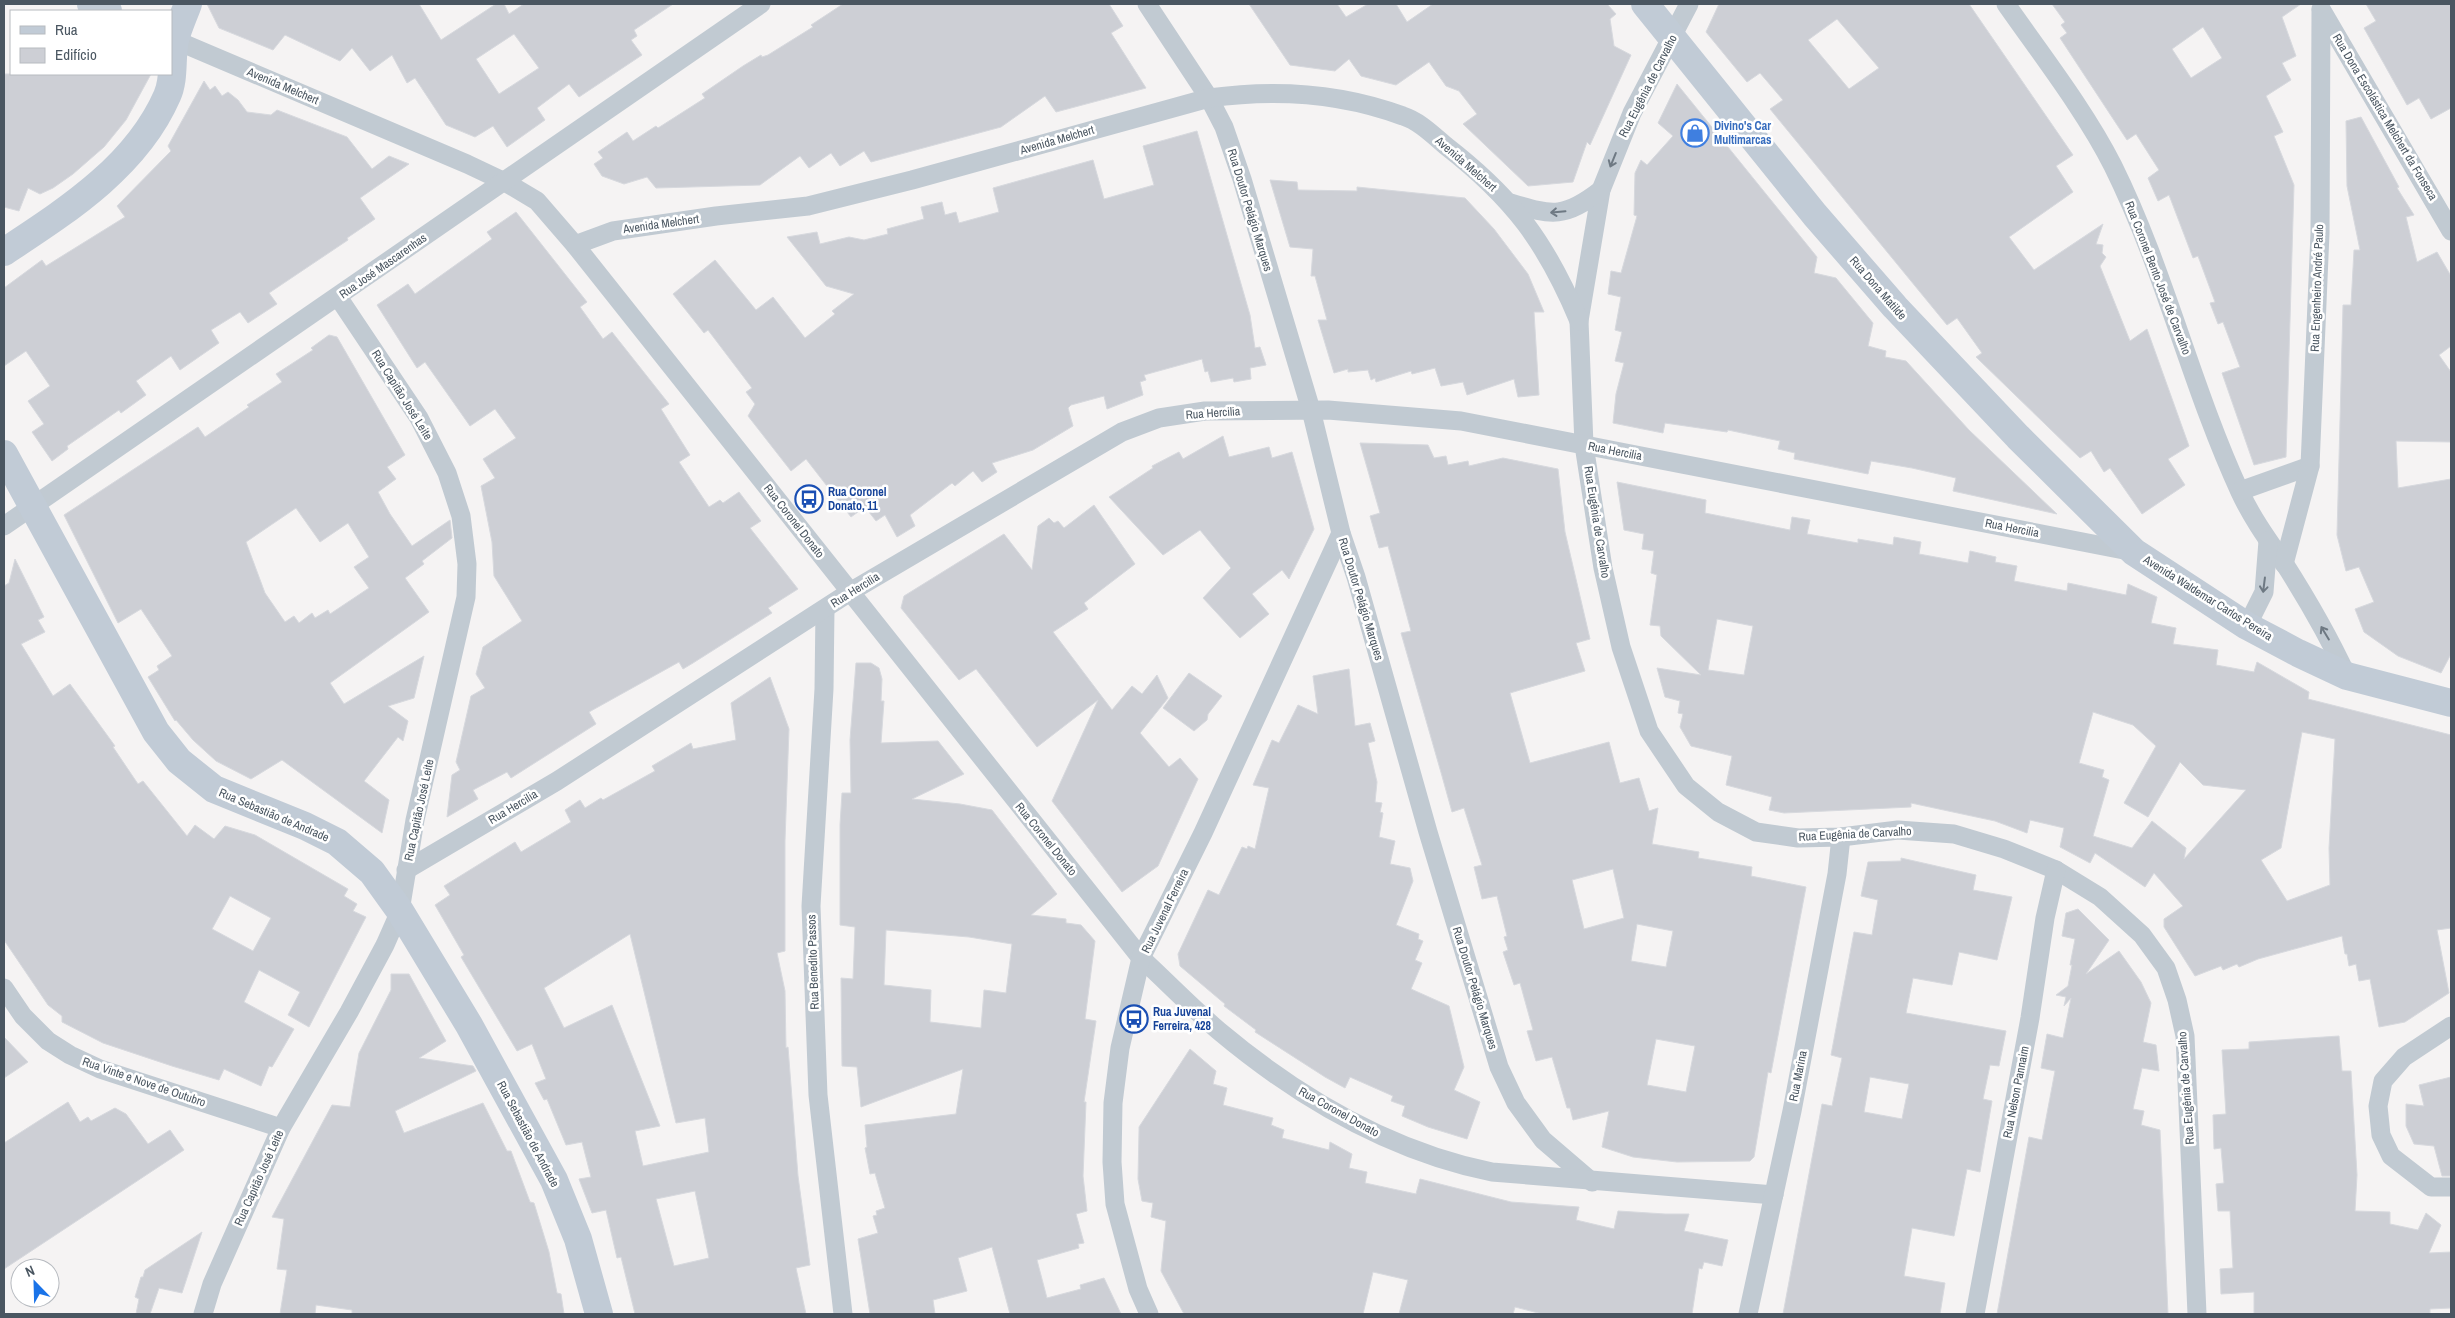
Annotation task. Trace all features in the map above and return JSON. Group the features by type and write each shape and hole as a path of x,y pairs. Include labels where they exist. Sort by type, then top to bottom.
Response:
{"street":[{"path":"91,4 106,10"},
{"path":"172,55 173,39 188,4"},
{"name":"Rua José Mascarenhas","path":"4,526 505,182 738,10 761,4"},
{"name":"Rua Doutor Pelágio Marques","path":"1147,4 1209,98 1224,127 1242,179 1311,410 1341,533 1356,577 1428,832 1499,1067 1516,1103 1543,1140 1592,1182"},
{"name":"Rua Dona Matilde","path":"1645,4 1815,215 1895,307 2018,437 2134,552"},
{"name":"Rua Eugênia de Carvalho","path":"1689,4 1632,113 1601,190 1579,321 1584,445 1603,568 1621,647 1650,730 1686,786 1718,812 1756,832 1798,838 1841,837 1898,830 1954,834 2004,849 2056,870 2100,897 2142,935 2166,968 2177,1000 2185,1036 2197,1314"},
{"name":"Rua Coronel Bento José de Carvalho","path":"2006,4 2085,119 2112,164 2146,240 2212,424 2240,490 2254,520 2284,564 2333,646 2347,676"},
{"name":"Rua Dona Escolástica Melchert da Fonseca","path":"2319,7 2451,231"},
{"name":"Rua Engenheiro André Paulo","path":"2284,564 2310,466 2320,233 2319,7"},
{"name":"Avenida Melchert","path":"173,39 505,182"},
{"path":"4,252 74,206 125,158 150,127 167,97 171,75"},
{"name":"Avenida Melchert","path":"575,245 613,231 716,216 808,206 912,180 1209,98 1247,93 1310,94 1364,104 1404,116 1422,127 1465,160 1511,203 1537,238 1561,278 1579,321"},
{"name":"Rua Coronel Donato","path":"505,182 537,201 575,245 1141,958 1232,1040 1306,1096 1362,1128 1455,1165 1492,1172 1592,1182 1774,1195"},
{"name":"Avenida Melchert","path":"1511,203 1541,212 1567,211 1601,190"},
{"name":"Rua Capitão José Leite","path":"203,1314 212,1284 281,1128 385,945 400,911 415,820 466,597 467,564 461,516 448,472 418,418 338,297"},
{"name":"Rua Hercilia","path":"406,870 557,781 850,592 1122,432 1159,418 1205,411 1311,410 1367,412 1461,421 2134,552"},
{"name":"Rua Sebastião de Andrade","path":"4,454 156,732 179,761 214,789 305,826 337,842 372,872 400,911 469,1025 554,1180 578,1239 599,1314"},
{"path":"2240,490 2310,466"},
{"name":"Rua Juvenal Ferreira","path":"1149,1314 1138,1289 1115,1204 1112,1162 1113,1103 1120,1048 1141,958 1203,833 1341,533"},
{"path":"2247,626 2264,592 2268,541"},
{"name":"Avenida Waldemar Carlos Pereira","path":"2134,552 2247,626 2347,676 2451,702"},
{"name":"Rua Benedito Passos","path":"825,609 824,689 812,916 818,1095 843,1314"},
{"name":"Rua Marina","path":"1748,1314 1774,1195 1837,874 1841,837"},
{"name":"Rua Nelson Pannaim","path":"1975,1314 2028,1026 2045,918 2056,870"},
{"name":"Rua Vinte e Nove de Outubro","path":"4,988 23,1016 48,1041 70,1055 100,1069 281,1128"},
{"path":"2451,1026 2404,1057 2383,1081 2378,1106 2381,1135 2391,1156 2451,1202"},
{"path":"2431,1187 2451,1186"}],"building":[{"path":"207,4 419,4 441,40 496,4 504,4 509,14 524,4 673,4 634,30 637,36 631,40 642,55 579,97 569,84 537,108 545,120 507,147 493,126 475,137 446,125 415,78 407,83 392,55 370,71 352,48 340,61 285,35 273,50 219,28","holes":["514,34 539,68 499,94 476,59"]},
{"path":"843,4 1109,4 1123,26 1111,33 1146,88 1056,112 1045,96 1001,127 871,162 864,151 840,166 831,153 809,168 800,156 760,185 656,188 647,177 624,184 602,176 594,164 603,158 598,152 627,132 633,141 656,126 658,128 705,98 702,94 743,66 761,55 762,57 768,55 813,27 811,25"},
{"path":"1249,4 1337,4 1346,17 1368,4 1396,4 1407,22 1433,4 1607,4 1616,14 1610,19 1614,46 1631,55 1590,145 1587,142 1573,182 1528,186 1463,124 1477,114 1459,91 1446,86 1429,62 1396,85 1361,76 1349,59 1335,71 1290,65"},
{"path":"1719,4 1969,4 2073,155 2056,166 2073,192 2009,237 2034,270 2103,224 2096,244 2103,245 2102,253 2106,257 2100,266 2130,341 2147,329 2189,446 2168,459 2185,485 2142,514 2110,468 2104,472 2091,451 2080,458 1976,357 1982,353 1957,318 1947,325 1770,109 1783,100 1760,73 1747,82 1706,32","holes":["1837,19 1879,68 1849,89 1808,40"]},
{"path":"2052,4 2301,4 2282,17 2296,56 2282,63 2291,80 2266,96 2283,132 2274,136 2294,185 2286,457 2254,465 2222,373 2240,367 2223,322 2218,324 2210,303 2215,302 2198,256 2193,258 2169,195 2158,201 2148,178 2159,170 2136,134 2127,140 2060,38 2067,33 2061,25 2065,22","holes":["2203,27 2222,58 2191,78 2172,49"]},
{"path":"2366,4 2451,4 2451,108 2431,119 2419,98 2407,105 2364,28 2376,21"},
{"path":"4,74 150,75 126,120 104,147 73,174 53,188 40,194 28,188 19,211 4,207"},
{"path":"204,81 210,90 215,86 222,96 228,92 238,100 247,112 271,115 277,110 347,137 372,169 389,156 409,164 360,198 375,219 347,238 348,240 269,293 277,304 248,323 240,312 211,330 219,343 180,370 171,356 136,381 146,395 121,413 119,410 67,446 68,449 52,461 32,432 44,424 28,401 50,386 26,351 4,366 4,288 42,260 46,266 125,217 117,206 171,151 168,146"},
{"path":"1677,84 1817,257 1814,273 1836,278 1873,323 1868,346 1886,351 1885,357 1906,361 1969,430 2057,514 1953,491 1956,478 1912,468 1871,461 1868,474 1794,459 1795,453 1778,449 1780,441 1728,430 1727,432 1665,423 1663,433 1613,423 1616,394 1624,363 1615,361 1622,332 1615,330 1621,297 1608,294 1611,271 1621,273 1637,216 1634,215 1635,173 1641,160 1647,165 1673,136 1658,123"},
{"path":"2361,117 2399,187 2397,188 2414,215 2406,217 2417,262 2437,252 2451,276 2451,346 2439,355 2451,372 2451,442 2396,441 2398,488 2451,479 2451,654 2441,673 2398,656 2364,632 2355,609 2374,602 2359,567 2346,571 2337,535 2343,305 2351,305 2354,250 2360,250 2347,186 2346,121"},
{"path":"1197,131 1250,315 1255,348 1260,347 1266,365 1250,368 1251,379 1234,382 1233,378 1211,382 1208,371 1205,372 1202,359 1144,375 1146,380 1140,382 1143,395 1107,409 1104,396 1071,405 1068,408 1073,426 1033,450 992,463 997,472 982,482 973,471 955,486 952,483 910,515 915,526 897,537 885,515 876,521 865,507 851,517 806,459 791,471 748,416 755,404 746,392 752,388 708,330 704,333 673,294 715,260 756,310 773,297 805,338 835,314 832,311 854,294 826,286 787,237 817,232 820,244 849,237 864,240 888,234 887,229 924,219 921,207 942,202 945,215 956,212 959,223 999,212 993,188 1093,160 1104,199 1154,185 1143,146"},
{"path":"1270,180 1297,182 1298,190 1357,191 1357,187 1465,198 1494,229 1528,274 1544,312 1534,312 1539,395 1518,397 1514,379 1467,395 1463,382 1441,386 1435,368 1412,374 1411,371 1376,382 1375,378 1371,380 1368,370 1348,372 1348,369 1334,373 1318,320 1327,320 1315,276 1311,276 1313,249 1290,247"},
{"path":"516,212 587,302 580,307 603,339 612,332 669,404 661,409 690,455 679,462 709,507 720,500 723,503 739,492 761,521 750,528 798,589 768,608 772,613 683,669 679,662 589,712 596,724 511,778 507,772 473,790 478,799 447,817 452,775 460,770 456,762 471,696 485,688 476,674 483,647 522,621 494,576 492,542 481,486 495,478 483,459 516,438 495,409 470,426 425,362 417,368 377,305 408,284 415,294 492,239 487,232"},
{"path":"329,335 337,337 405,455 387,467 396,479 378,492 390,514 412,546 450,520 452,538 422,561 424,564 405,578 429,612 330,683 344,704 424,656 414,698 388,706 408,721 403,741 398,737 364,781 389,800 382,833 282,760 251,779 216,761 193,740 175,721 148,677 159,670 157,666 172,656 141,609 118,623 64,515 198,427 205,437 249,407 247,405 282,382 276,374 313,350 311,348","holes":["296,508 320,542 348,523 369,557 354,567 369,588 330,614 328,610 315,618 312,613 299,623 294,616 285,622 265,593 246,542"]},
{"path":"1223,436 1229,457 1269,447 1272,458 1292,452 1314,529 1289,579 1282,570 1252,594 1269,614 1240,638 1203,598 1231,568 1200,530 1163,555 1109,497 1153,468 1152,466 1179,452 1183,459"},
{"path":"1360,443 1428,445 1434,458 1446,456 1448,465 1468,461 1469,466 1503,458 1558,469 1565,532 1590,639 1576,643 1585,671 1510,693 1530,763 1609,742 1620,783 1639,778 1649,811 1658,808 1652,844 1699,852 1698,858 1752,867 1751,876 1806,887 1771,1073 1768,1072 1754,1157 1750,1161 1677,1162 1633,1157 1602,1147 1609,1111 1573,1120 1570,1108 1567,1108 1552,1057 1536,1061 1527,1031 1533,1030 1520,983 1514,985 1503,952 1508,950 1504,937 1507,936 1497,896 1482,899 1474,867 1482,865 1464,808 1452,812 1401,633 1411,631 1388,546 1379,548 1370,516 1380,513","holes":["1613,869 1624,918 1584,929 1572,880","1637,924 1673,931 1666,967 1631,961","1656,1039 1695,1046 1686,1092 1647,1085"]},
{"path":"1617,482 1706,500 1705,513 1790,530 1792,517 1810,520 1807,534 1858,543 1858,539 1893,545 1894,537 1921,542 1919,554 1968,563 1970,551 1996,557 1995,562 2017,566 2014,581 2067,591 2068,583 2126,595 2128,584 2157,597 2151,623 2176,628 2173,644 2218,650 2216,665 2254,672 2257,662 2309,692 2308,699 2451,735 2451,928 2437,930 2449,993 2405,1022 2379,1027 2370,979 2359,981 2356,964 2349,966 2342,936 2258,959 2239,967 2237,964 2223,970 2221,966 2195,976 2164,927 2164,919 2183,906 2154,873 2145,887 2095,853 2090,863 2060,847 2064,828 2030,820 2027,833 1995,821 1911,803 1911,807 1784,813 1769,810 1772,797 1726,785 1732,756 1691,746 1680,727 1683,714 1678,713 1680,701 1665,697 1657,668 1701,675 1661,636 1660,626 1650,625 1657,575 1651,573 1654,551 1642,549 1644,534 1624,530","holes":["1717,619 1753,626 1744,675 1708,670","2093,712 2133,725 2156,746 2124,803 2148,817 2180,762 2203,785 2246,790 2184,859 2186,848 2152,821 2132,848 2093,836 2109,780 2102,777 2104,770 2079,763","2302,732 2335,739 2329,848 2330,885 2287,901 2261,860 2281,848"]},
{"path":"1094,505 1135,564 1084,603 1088,609 1053,632 1112,710 1132,686 1142,694 1157,675 1168,698 1140,733 1169,767 1180,758 1198,779 1158,866 1122,892 1052,801 1098,700 1037,747 976,669 959,680 901,608 904,596 1004,534 1032,570 1038,526 1049,518 1054,523 1058,521 1064,528"},
{"path":"15,559 44,617 38,620 45,632 21,644 53,696 70,684 115,746 113,747 138,784 143,781 187,836 195,825 214,839 225,826 255,835 348,889 344,896 357,904 353,911 366,917 309,1027 288,1015 300,992 259,970 244,1002 294,1029 272,1067 269,1066 261,1086 224,1069 219,1080 172,1066 103,1043 62,1022 62,1016 48,1005 4,940 4,586 9,583","holes":["230,896 271,918 253,951 212,929"]},
{"path":"856,663 871,663 879,668 882,679 881,701 884,701 881,743 938,741 964,774 912,799 960,804 992,810 1057,894 1031,915 1066,919 1066,923 1081,925 1095,941 1085,1019 1096,1021 1084,1102 1086,1102 1083,1176 1087,1211 1076,1214 1084,1243 1078,1244 1079,1248 1037,1260 1047,1298 1081,1289 1080,1285 1104,1278 1121,1314 1010,1314 992,1247 958,1258 967,1291 933,1300 935,1314 870,1314 858,1239 878,1233 873,1216 877,1215 876,1211 885,1208 875,1173 870,1174 865,1148 867,1147 865,1125 956,1114 963,1069 861,1107 857,1067 842,1066 841,978 853,979 855,927 840,925 840,825 842,793 851,793 850,740","holes":["886,930 969,937 1012,944 1006,993 984,990 981,1028 930,1022 931,990 884,985"]},
{"path":"1349,669 1355,726 1370,723 1375,741 1368,743 1377,782 1375,802 1382,803 1380,812 1383,813 1379,837 1395,841 1390,864 1410,868 1413,881 1396,925 1419,934 1418,939 1423,941 1415,960 1422,963 1411,989 1449,1006 1464,1067 1454,1090 1480,1102 1467,1139 1428,1127 1402,1116 1405,1106 1391,1101 1393,1096 1350,1077 1345,1088 1325,1077 1255,1032 1256,1030 1224,1006 1225,1004 1180,966 1178,954 1208,890 1219,895 1242,847 1247,849 1248,846 1255,849 1269,788 1253,785 1272,740 1279,743 1298,705 1318,714 1313,676"},
{"path":"1189,673 1222,696 1208,714 1207,720 1194,731 1163,708"},
{"path":"770,677 789,729 785,841 785,951 777,953 785,991 786,1048 788,1047 798,1176 810,1265 796,1268 806,1314 635,1314 621,1257 617,1258 606,1210 592,1213 579,1179 591,1177 582,1142 566,1145 547,1099 544,1100 535,1083 546,1079 532,1044 517,1051 461,957 464,955 435,905 450,895 444,886 515,842 521,852 571,822 565,810 580,800 585,808 601,798 603,800 655,771 652,766 691,743 693,749 736,740 731,703","holes":["630,934 676,1123 705,1118 709,1152 643,1166 635,1131 660,1126 612,1005 564,1028 544,988","695,1191 709,1258 674,1266 656,1199"]},
{"path":"1901,858 1976,875 1973,890 2012,897 1997,960 1959,952 1952,985 1913,978 1906,1013 2006,1031 1999,1066 1990,1065 1983,1099 1992,1101 1980,1172 1967,1169 1954,1236 1912,1228 1904,1276 1945,1283 1940,1314 1783,1314 1822,1104 1832,1106 1842,1058 1831,1055 1854,932 1872,935 1878,900 1861,896 1868,862 1901,861","holes":["1870,1077 1909,1084 1902,1119 1864,1112"]},
{"path":"2078,909 2109,940 2086,974 2119,951 2141,982 2151,1003 2143,1042 2156,1045 2159,1071 2142,1068 2133,1109 2144,1111 2141,1125 2160,1130 2168,1314 1997,1314 2029,1137 2042,1140 2055,1071 2041,1068 2047,1034 2063,1038 2071,998 2064,1006 2066,997 2056,995 2068,986 2072,965 2070,965 2075,939 2062,936 2066,913"},
{"path":"391,974 409,974 446,1041 419,1058 473,1066 476,1071 395,1111 404,1133 483,1103 507,1151 511,1151 530,1202 534,1203 549,1252 557,1293 561,1294 564,1314 352,1314 352,1310 316,1305 315,1314 280,1314 287,1270 277,1269 284,1219 272,1217 332,1105 350,1107 359,1053 391,990"},
{"path":"2339,1036 2342,1071 2351,1071 2357,1175 2355,1211 2390,1212 2390,1224 2418,1230 2426,1213 2441,1225 2429,1253 2451,1252 2451,1308 2430,1309 2430,1314 2254,1314 2254,1292 2221,1294 2220,1269 2233,1268 2230,1211 2218,1211 2216,1184 2224,1183 2221,1148 2214,1149 2213,1115 2226,1114 2222,1050 2249,1049 2249,1042"},
{"path":"4,1037 28,1062 4,1078"},
{"path":"1190,1049 1216,1071 1213,1084 1227,1088 1223,1105 1273,1118 1271,1125 1284,1130 1282,1138 1329,1150 1330,1142 1352,1154 1349,1168 1367,1172 1365,1183 1416,1194 1420,1179 1511,1202 1579,1207 1576,1220 1614,1229 1618,1211 1689,1214 1684,1231 1728,1240 1722,1266 1704,1262 1702,1269 1699,1268 1692,1314 1542,1314 1515,1307 1513,1314 1399,1314 1408,1280 1373,1272 1363,1314 1184,1314 1161,1271 1166,1221 1151,1217 1153,1203 1142,1201 1138,1179 1139,1127"},
{"path":"2451,1077 2451,1176 2442,1176 2434,1146 2414,1144 2406,1126 2406,1104 2424,1106 2419,1085"},
{"path":"68,1102 80,1122 88,1117 91,1121 115,1108 126,1114 148,1144 170,1130 184,1150 21,1258 10,1258 10,1265 4,1269 4,1143"},
{"path":"202,1232 182,1293 159,1288 150,1314 136,1314 139,1299 135,1297 145,1270"}],"place":[{"name":"Divino's Car Multimarcas","path":"1695,133"},
{"name":"Rua Coronel Donato, 11","path":"809,499"},
{"name":"Rua Juvenal Ferreira, 428","path":"1134,1019"}]}
